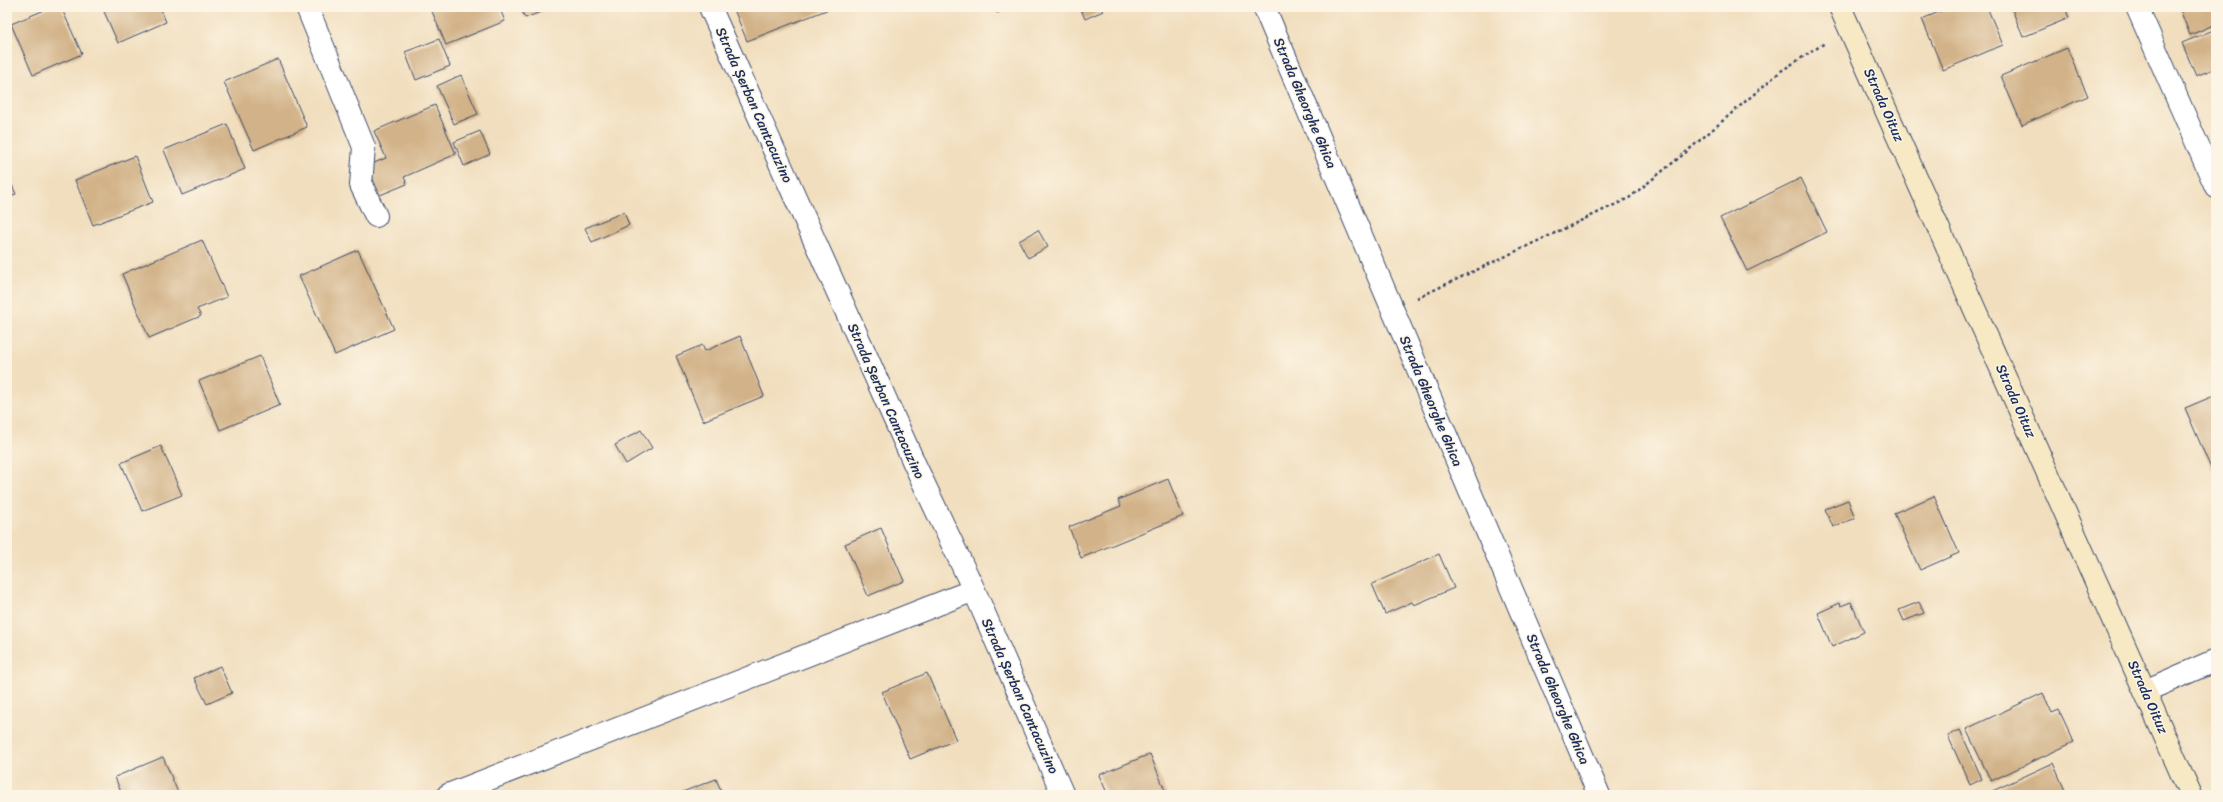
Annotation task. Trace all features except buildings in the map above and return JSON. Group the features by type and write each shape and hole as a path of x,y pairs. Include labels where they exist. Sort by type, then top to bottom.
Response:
{"main road":[{"name":"Strada Oituz","path":"1840,7 2190,795"}],"street":[{"path":"307,7 364,147 361,185 376,216"},
{"name":"Strada Șerban Cantacuzino","path":"710,7 914,465 974,590 1063,795"},
{"name":"Strada Gheorghe Ghica","path":"1264,7 1599,795"},
{"path":"2137,7 2216,187"},
{"path":"448,795 974,590"},
{"path":"2145,691 2216,660"}],"path":[{"path":"1393,310 1629,198 1685,153 1781,70 1806,53 1850,29"}]}
